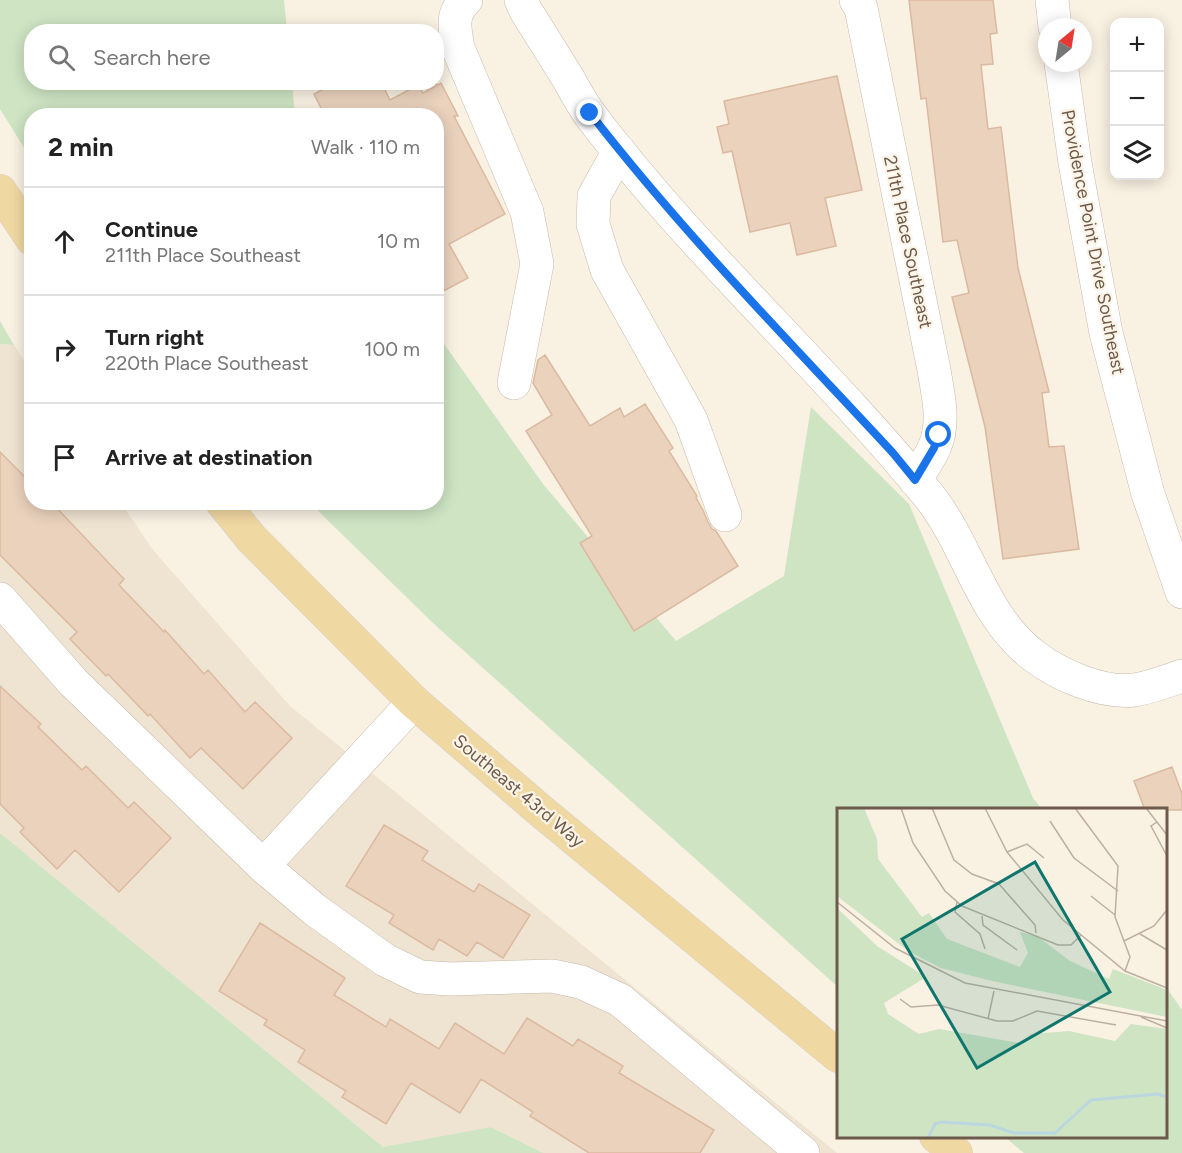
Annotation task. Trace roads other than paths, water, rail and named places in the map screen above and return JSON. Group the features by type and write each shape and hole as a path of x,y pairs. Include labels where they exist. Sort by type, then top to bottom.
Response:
{"main road":[{"path":"0,191 24,227"},
{"name":"Southeast 43rd Way","path":"229,510 252,538 414,702 542,812 837,1055"},
{"path":"937,1138 956,1153"}],"street":[{"path":"466,0 459,6 454,21 458,48 528,212 537,264 514,383"},
{"path":"521,0 590,113 639,176 893,453 935,504 996,615 1016,641 1058,672 1103,689 1133,690 1182,676"},
{"name":"211th Place Southeast","path":"856,0 861,8 934,370 941,416 939,435 934,448 915,480"},
{"path":"1052,0 1054,18"},
{"name":"Providence Point Drive Southeast","path":"1062,72 1106,333 1148,494 1182,592"},
{"path":"619,151 594,196 593,224 607,270 691,420 725,515"},
{"path":"0,599 73,682 263,866 315,910 385,960 420,977 450,979 552,976 581,982 620,1000 803,1153"},
{"path":"263,866 414,702"}]}
